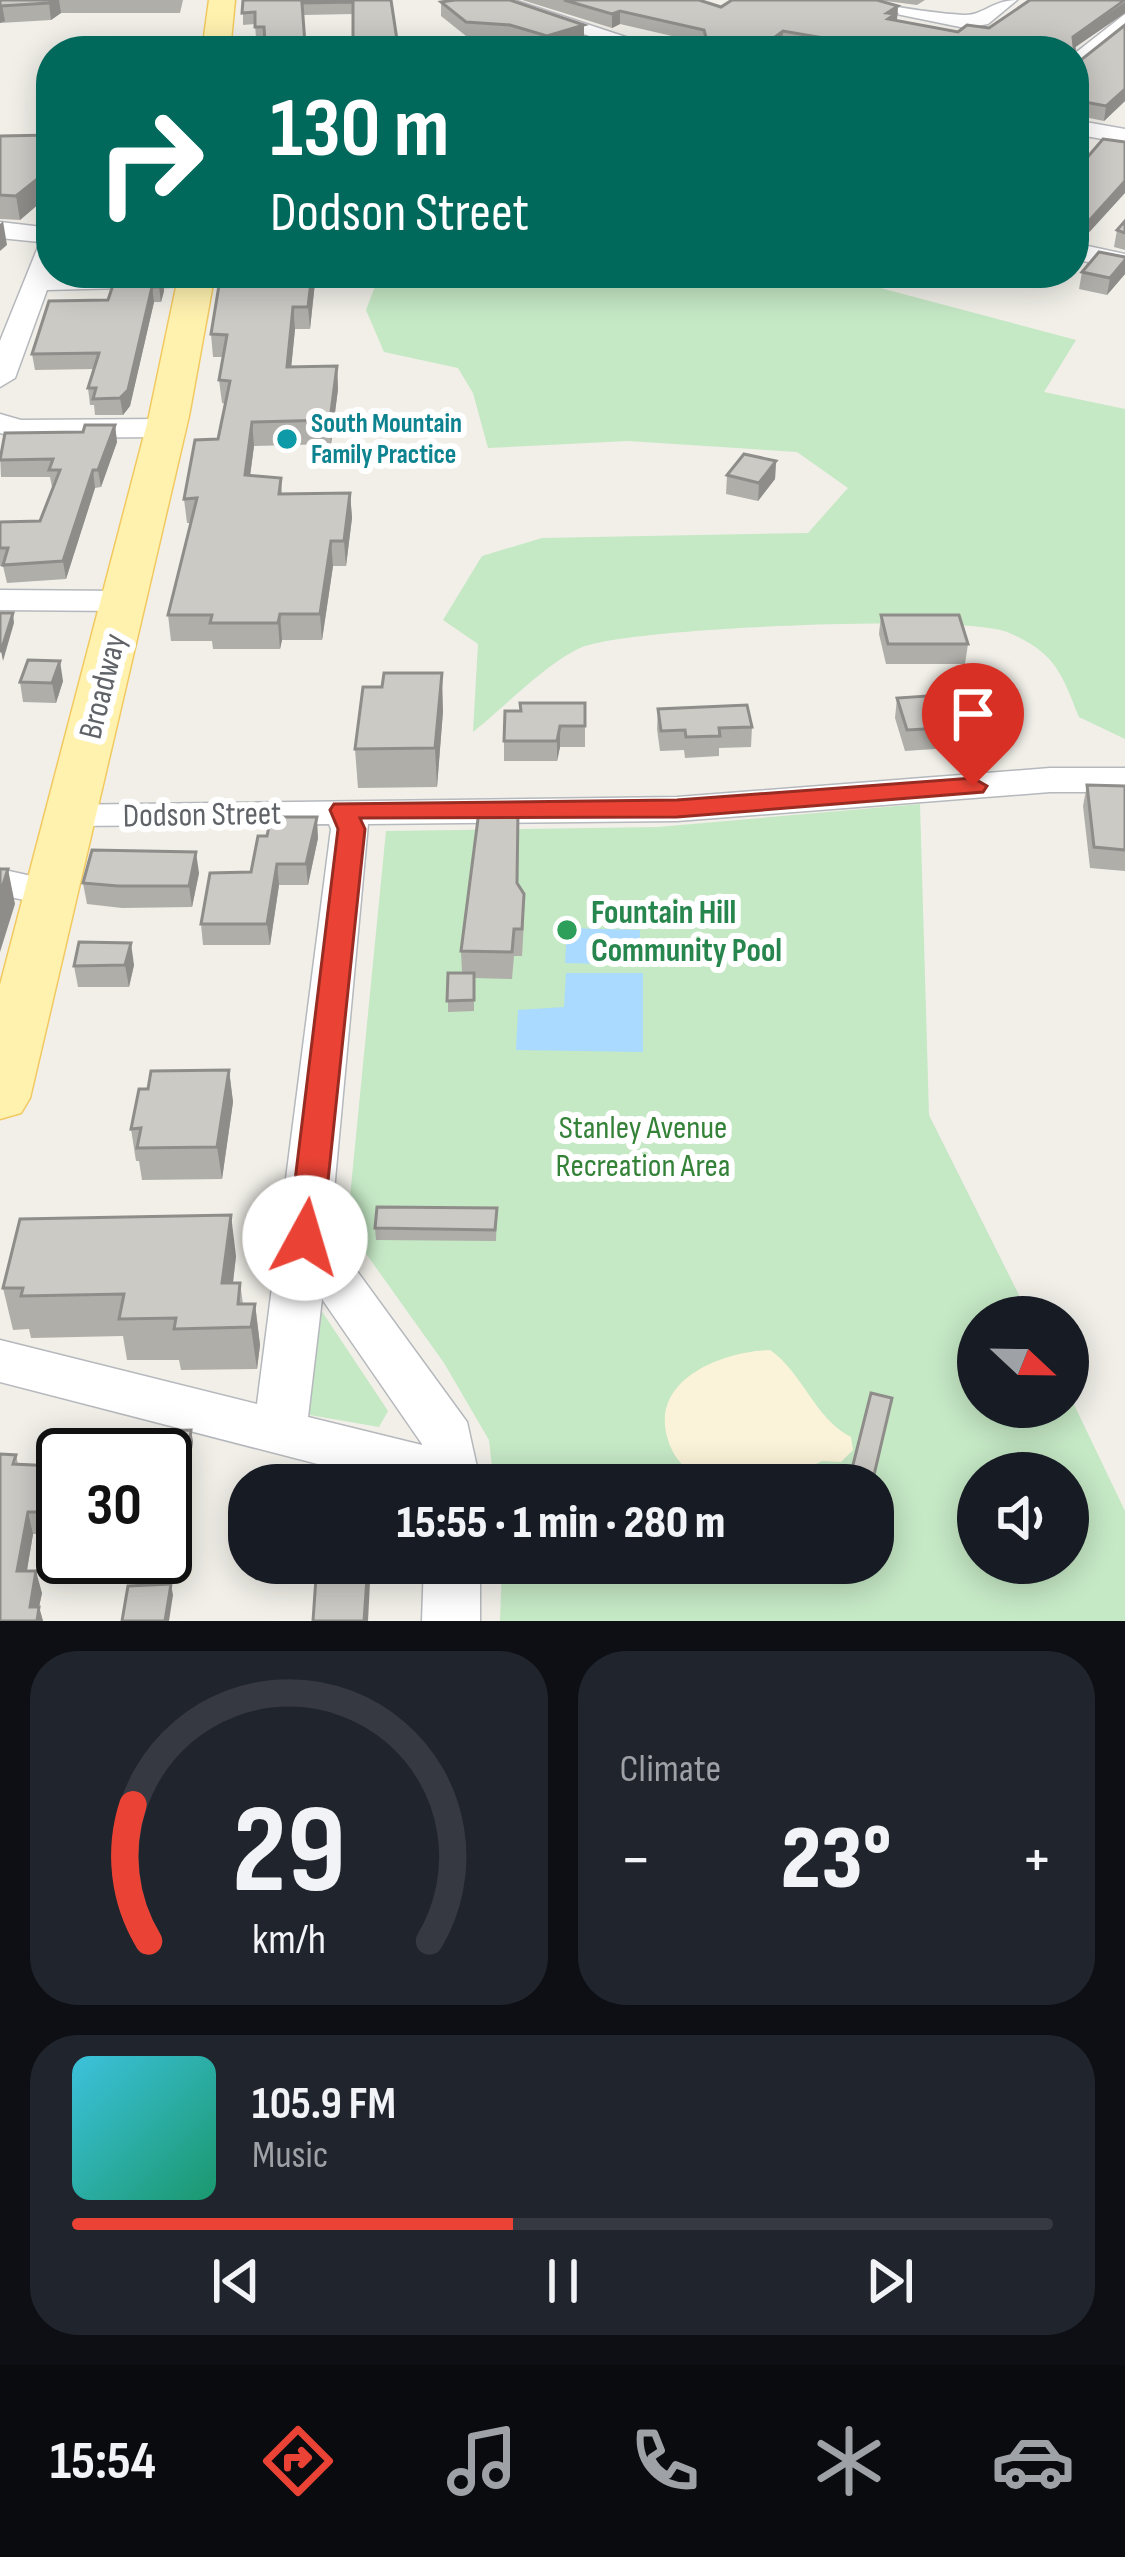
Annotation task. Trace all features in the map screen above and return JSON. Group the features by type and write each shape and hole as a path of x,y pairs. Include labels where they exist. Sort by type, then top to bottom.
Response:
{"main road":[{"path":"218,36 222,0"},
{"name":"Broadway","path":"0,1098 166,428 195,288"}],"street":[{"path":"492,0 608,36"},
{"path":"838,0 981,20 1007,0"},
{"path":"1089,52 1125,20"},
{"path":"1089,130 1125,136"},
{"path":"0,230 36,238"},
{"path":"1089,254 1125,262"},
{"path":"0,378 36,283"},
{"path":"0,292 47,288"},
{"path":"1,423 18,429 166,428"},
{"path":"0,600 123,601"},
{"name":"Dodson Street","path":"70,814 677,808 1024,782 1125,780"},
{"path":"280,1428 351,829 343,810"},
{"path":"0,882 49,892"},
{"path":"305,1238 448,1438 452,1464"},
{"path":"0,1361 280,1428 400,1464"},
{"path":"451,1621 452,1584"}],"green space":[{"path":"374,288 880,288 1076,340 1044,392 1125,409 1125,739 1079,717 1054,665 1036,647 1007,632 929,624 794,625 609,641 567,655 473,732 478,644 443,620 482,556 542,538 808,533 848,488 797,452 628,441 488,448 473,393 458,368 384,352 366,310"},
{"name":"Stanley Avenue Recreation Area","path":"920,804 929,1115 1020,1296 957,1296 957,1428 1085,1428 1125,1511 1125,1621 500,1621 501,1584 894,1584 894,1464 492,1464 489,1440 444,1363 347,1227 386,831 658,827"},
{"path":"315,1301 388,1411 379,1427 298,1413"}],"sand":[{"path":"770,1350 828,1419 851,1437 853,1450 841,1462 682,1464 665,1427 675,1390 708,1365"}],"water":[{"path":"567,928 640,930 639,965 565,963"},
{"path":"566,973 643,973 643,1052 516,1050 518,1010 564,1007"}],"building":[{"path":"0,0 53,0 0,6"},
{"path":"243,0 391,0 396,36 353,36 353,2 302,3 304,36 265,36 264,27 255,27 255,12 242,13"},
{"path":"510,0 584,25 547,36 510,25 466,22 441,2"},
{"path":"564,0 699,0 721,7 732,0 877,0 898,6 887,13 895,14 888,19 958,32 967,25 989,28 1030,0 1125,0 1074,36 812,36 783,31 776,36 706,36 704,30 620,11 612,14"},
{"path":"1125,25 1125,89 1106,106 1089,103 1089,54"},
{"path":"36,135 36,180 16,196 0,195 0,136"},
{"path":"1103,139 1125,142 1125,181 1089,221 1089,155"},
{"path":"1099,252 1125,257 1110,278 1089,274 1089,264"},
{"path":"112,288 152,288 128,390 120,398 93,399 96,388 88,388 99,353 32,354 49,301 108,300"},
{"path":"219,288 310,288 308,307 293,307 287,367 337,366 330,420 252,422 245,475 281,478 279,494 350,493 344,541 331,541 320,614 280,614 278,623 210,623 212,615 168,615 197,498 184,499 195,440 218,439 230,381 219,380 227,335 211,334"},
{"path":"85,425 115,425 98,470 93,470 63,561 3,565 8,548 0,548 0,522 40,521 60,470 49,470 53,459 0,460 5,433 83,432"},
{"path":"744,454 776,461 759,483 727,475"},
{"path":"0,613 13,613 1,651 0,651"},
{"path":"881,615 959,615 968,644 888,644"},
{"path":"28,660 60,661 52,683 20,682"},
{"path":"384,673 442,673 435,748 355,749 363,687 382,687"},
{"path":"1001,691 1013,724 907,730 897,698"},
{"path":"520,703 585,703 585,726 560,726 557,741 504,741 505,711 521,711"},
{"path":"747,705 752,727 719,728 720,736 686,737 685,730 661,731 658,709"},
{"path":"1087,785 1125,786 1125,850 1094,847"},
{"path":"479,811 518,811 517,883 524,894 522,929 514,929 512,952 461,951"},
{"path":"271,817 317,817 306,864 277,864 267,924 201,924 210,873 251,872 258,836 267,836"},
{"path":"92,850 196,852 189,886 118,886 83,883"},
{"path":"0,869 8,869 0,894"},
{"path":"79,942 131,943 125,965 74,966"},
{"path":"448,973 474,973 474,1000 447,1001"},
{"path":"229,1070 217,1147 137,1148 141,1128 131,1129 139,1089 148,1089 151,1071"},
{"path":"377,1207 497,1208 495,1230 375,1228"},
{"path":"231,1215 222,1283 240,1283 238,1304 255,1304 251,1327 174,1329 176,1318 119,1319 124,1294 21,1296 23,1288 3,1288 20,1219"},
{"path":"871,1393 892,1398 877,1464 853,1464"},
{"path":"0,1454 16,1455 13,1464 36,1465 36,1512 28,1512 17,1571 36,1571 30,1607 39,1607 37,1621 0,1621"},
{"path":"171,1584 165,1621 122,1621 128,1586"},
{"path":"316,1584 367,1584 364,1621 313,1621"}],"place":[{"name":"South Mountain Family Practice","path":"287,439"},
{"name":"Fountain Hill Community Pool","path":"567,930"}],"route":[{"path":"305,1238 351,829 343,810 677,808 973,786"}]}
